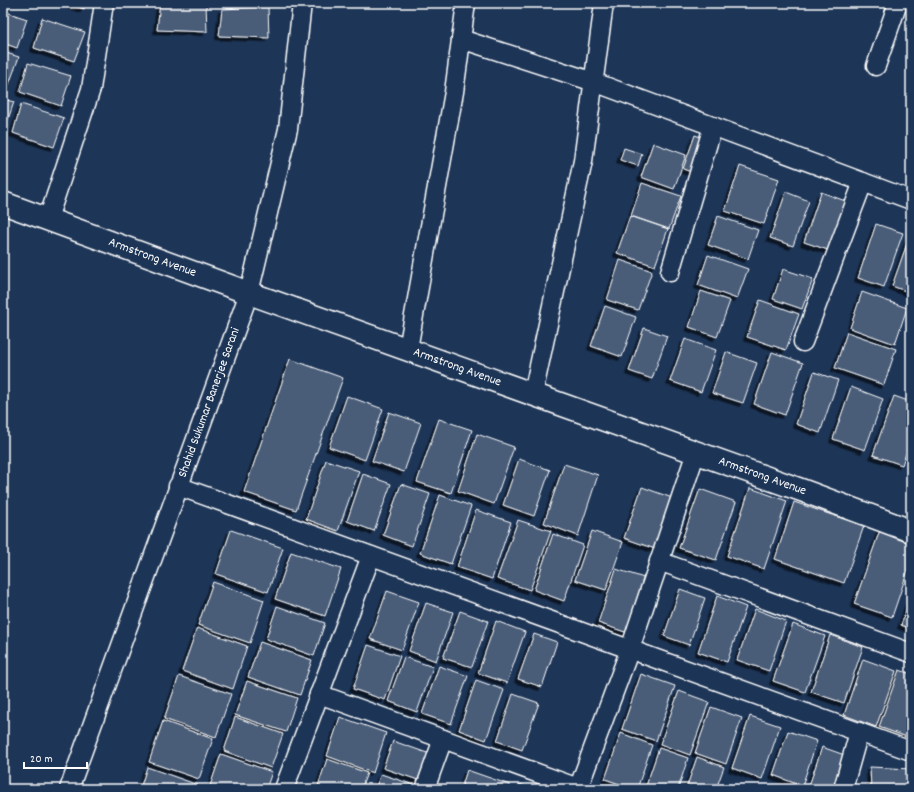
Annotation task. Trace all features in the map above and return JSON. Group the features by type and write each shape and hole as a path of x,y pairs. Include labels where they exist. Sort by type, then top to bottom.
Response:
{"street":[{"path":"48,219 91,89 104,3"},
{"name":"Shahid Sukumar Banerjee Sarani","path":"68,789 249,293 288,129 302,3"},
{"path":"408,349 454,92 466,3"},
{"path":"534,394 583,161 604,3"},
{"path":"876,66 898,3"},
{"path":"461,39 594,82 911,200"},
{"path":"670,272 713,126"},
{"path":"803,342 863,182"},
{"name":"Armstrong Avenue","path":"3,203 249,293 696,452 911,531"},
{"path":"319,694 579,789 630,649 696,452"},
{"path":"178,486 858,732 909,745"},
{"path":"284,789 371,556"},
{"path":"659,561 911,653"},
{"path":"843,789 858,732"},
{"path":"425,789 443,739"}],"building":[{"path":"66,3 86,3 84,9"},
{"path":"160,3 206,3 207,32 157,30"},
{"path":"268,7 269,38 219,36 222,9"},
{"path":"3,11 27,19 17,48 3,43"},
{"path":"42,18 85,32 74,61 34,48"},
{"path":"3,52 19,57 8,87 3,85"},
{"path":"28,63 71,76 61,106 20,92"},
{"path":"3,99 14,102 4,131 3,131"},
{"path":"21,104 64,118 54,147 13,133"},
{"path":"695,135 709,140 697,174 683,169"},
{"path":"653,143 686,155 674,189 641,177"},
{"path":"624,148 642,154 638,166 620,160"},
{"path":"740,166 779,179 764,224 725,211"},
{"path":"642,183 681,196 669,229 631,216"},
{"path":"786,192 809,201 793,246 770,238"},
{"path":"821,192 848,202 831,251 804,242"},
{"path":"630,216 668,229 655,266 617,253"},
{"path":"718,216 758,230 748,259 708,245"},
{"path":"876,224 903,233 884,287 858,278"},
{"path":"911,235 911,293 892,286"},
{"path":"708,255 748,269 737,299 698,285"},
{"path":"620,260 652,271 638,310 607,300"},
{"path":"783,269 813,279 802,309 773,299"},
{"path":"701,291 730,301 717,337 689,327"},
{"path":"862,292 907,308 895,344 850,328"},
{"path":"760,300 799,314 786,350 747,337"},
{"path":"605,306 636,317 622,357 591,346"},
{"path":"644,328 667,336 652,379 629,371"},
{"path":"847,332 896,349 884,385 835,368"},
{"path":"685,339 716,350 701,392 670,381"},
{"path":"726,352 757,363 743,403 712,393"},
{"path":"772,352 803,363 785,415 754,404"},
{"path":"290,359 343,378 296,510 244,492"},
{"path":"814,372 838,380 820,433 796,424"},
{"path":"851,387 883,399 865,450 833,439"},
{"path":"347,396 383,409 365,460 329,447"},
{"path":"894,396 911,402 911,439 902,465 873,455"},
{"path":"389,412 421,423 404,472 372,461"},
{"path":"439,419 472,430 451,493 417,482"},
{"path":"477,434 514,447 494,504 458,491"},
{"path":"519,459 550,470 534,516 503,505"},
{"path":"326,460 359,471 338,531 306,519"},
{"path":"564,464 598,475 578,536 544,523"},
{"path":"363,474 391,484 374,531 347,521"},
{"path":"401,484 430,494 412,546 383,535"},
{"path":"642,487 675,499 658,550 624,538"},
{"path":"750,488 787,501 764,569 727,556"},
{"path":"700,489 736,502 716,560 679,548"},
{"path":"440,495 471,506 451,564 420,553"},
{"path":"794,502 864,526 844,583 775,559"},
{"path":"476,510 511,522 492,579 457,567"},
{"path":"518,520 551,531 530,590 497,579"},
{"path":"881,527 911,537 911,561 892,617 854,604"},
{"path":"231,530 283,548 268,592 216,574"},
{"path":"592,531 623,542 606,590 575,580"},
{"path":"553,534 583,545 564,601 534,590"},
{"path":"291,552 341,569 325,616 275,599"},
{"path":"616,569 647,579 628,633 598,623"},
{"path":"213,582 264,600 250,643 198,625"},
{"path":"680,589 705,598 689,645 664,636"},
{"path":"387,591 419,602 402,650 370,639"},
{"path":"911,595 911,629 901,625"},
{"path":"717,596 746,607 727,662 698,652"},
{"path":"426,603 453,612 436,661 409,651"},
{"path":"277,606 325,623 314,656 266,639"},
{"path":"755,609 786,621 769,671 737,660"},
{"path":"460,611 488,621 472,667 443,658"},
{"path":"496,621 525,632 507,683 478,673"},
{"path":"793,624 825,636 805,692 773,681"},
{"path":"197,628 247,646 233,689 182,671"},
{"path":"534,634 557,642 542,687 518,679"},
{"path":"830,635 863,647 844,703 811,692"},
{"path":"260,642 312,660 300,695 248,677"},
{"path":"368,645 400,656 385,700 353,689"},
{"path":"404,657 433,667 417,712 388,701"},
{"path":"863,659 896,671 876,727 844,715"},
{"path":"439,666 468,676 451,724 422,714"},
{"path":"899,670 911,674 911,725 907,737 879,727"},
{"path":"641,674 675,686 656,741 622,729"},
{"path":"179,676 231,694 216,737 164,719"},
{"path":"476,680 504,690 486,740 459,730"},
{"path":"247,681 297,698 286,732 235,715"},
{"path":"679,691 709,702 690,755 660,744"},
{"path":"513,694 539,703 522,750 497,741"},
{"path":"711,707 742,718 726,764 695,753"},
{"path":"750,716 780,726 762,779 732,768"},
{"path":"235,717 283,734 271,768 224,751"},
{"path":"340,717 386,733 373,773 327,756"},
{"path":"163,721 213,739 199,779 149,762"},
{"path":"788,731 817,741 802,786 773,775"},
{"path":"621,733 652,745 637,789 605,779"},
{"path":"393,741 430,754 421,781 383,768"},
{"path":"822,747 850,757 839,789 808,789"},
{"path":"659,748 688,758 678,789 645,789"},
{"path":"221,754 272,772 266,789 209,789"},
{"path":"697,757 724,767 716,789 686,789"},
{"path":"327,759 367,773 361,789 327,789 318,786"},
{"path":"147,767 198,785 197,789 140,789"},
{"path":"870,767 911,769 911,789 871,789"},
{"path":"467,770 510,785 509,789 461,789"},
{"path":"381,774 420,787 419,789 375,789"},
{"path":"520,784 533,789 518,789"}]}
